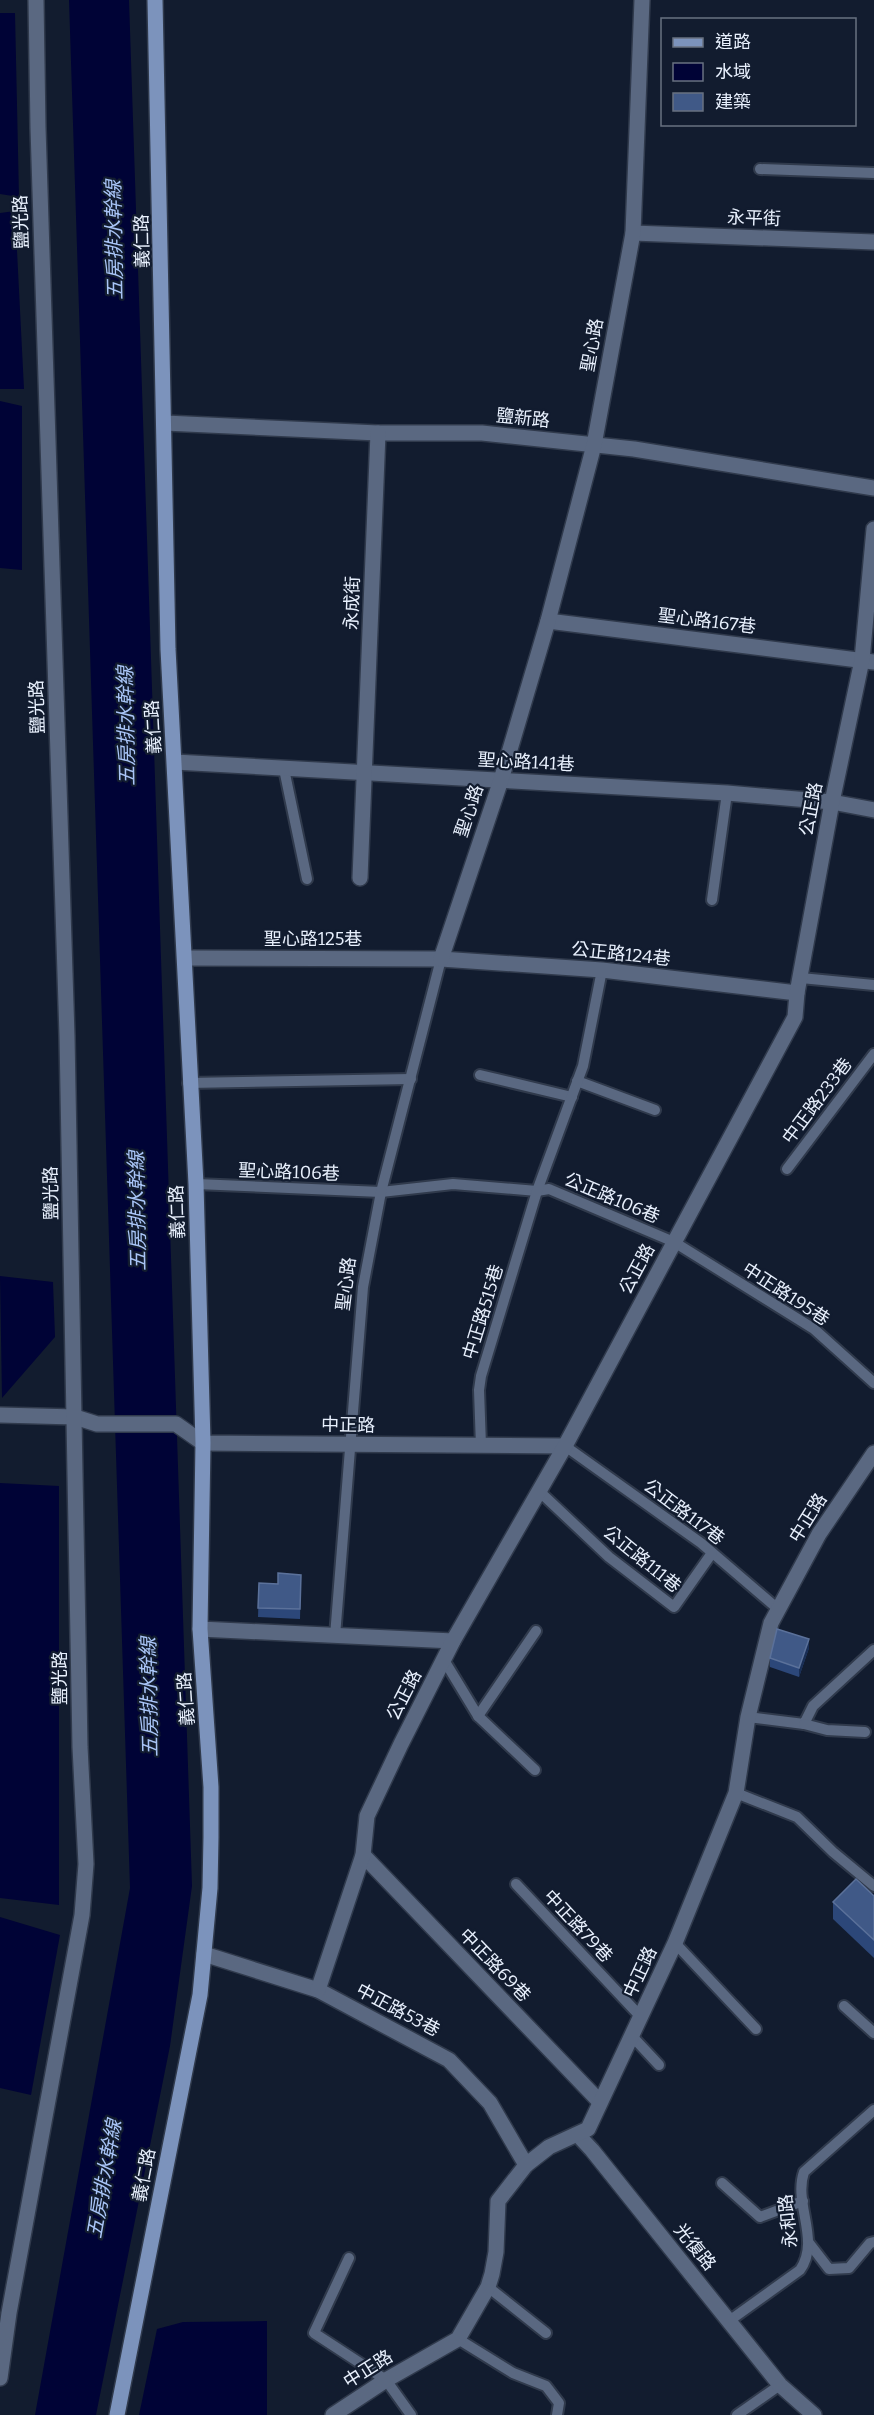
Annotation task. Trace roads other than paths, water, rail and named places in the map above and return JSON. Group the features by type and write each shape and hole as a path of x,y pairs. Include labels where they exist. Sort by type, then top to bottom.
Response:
{"street":[{"name":"鹽光路","path":"0,2378 9,2313 82,1915 86,1864 80,1747 67,1024 38,128 36,0"},
{"name":"義仁路","path":"117,2415 200,1995 210,1888 211,1787 200,1629 203,1443 196,1184 188,1083 186,958 168,649 155,0"},
{"name":"聖心路","path":"441,958 501,780 548,621 594,445 633,233 642,0"},
{"name":"永平街","path":"633,233 874,242"},
{"name":"鹽新路","path":"165,423 378,433 482,433 634,449 874,488"},
{"name":"永成街","path":"360,878 378,433"},
{"name":"公正路","path":"318,1990 363,1855 367,1816 453,1641 540,1492 795,1017 832,802 868,661 874,529"},
{"name":"聖心路167巷","path":"548,621 868,661"},
{"name":"聖心路141巷","path":"175,762 727,793 832,802 874,810"},
{"name":"聖心路125巷","path":"186,958 441,958"},
{"name":"公正路124巷","path":"441,958 799,986"},
{"path":"0,1414 75,1417 97,1424 176,1424 203,1443"},
{"name":"中正路","path":"203,1443 565,1446"},
{"name":"中正路","path":"578,2135 588,2129 675,1943 736,1793 748,1717 771,1623 819,1534 874,1453"},
{"path":"200,1629 453,1641"},
{"name":"中正路69巷","path":"363,1855 600,2102"},
{"name":"中正路53巷","path":"204,1954 318,1990 449,2060 490,2103 526,2165"},
{"path":"458,2339 488,2287 496,2252 498,2201 526,2165 549,2147 578,2135"},
{"name":"光復路","path":"578,2135 780,2385 814,2415"},
{"name":"中正路","path":"333,2415 386,2380 458,2339"}],"lane":[{"path":"760,170 874,173"},
{"path":"284,769 307,879"},
{"path":"712,900 727,793"},
{"name":"聖心路","path":"335,1636 363,1287 381,1192 441,958"},
{"name":"中正路515巷","path":"481,1446 478,1390 481,1376 537,1191 577,1082 594,1022 602,970"},
{"path":"799,986 874,985"},
{"name":"中正路233巷","path":"787,1169 874,1054"},
{"path":"480,1075 572,1096"},
{"path":"188,1083 411,1079"},
{"path":"577,1082 655,1110"},
{"name":"聖心路106巷","path":"196,1184 381,1192 453,1184 537,1191"},
{"name":"公正路106巷","path":"537,1191 549,1189 674,1242"},
{"name":"中正路195巷","path":"674,1242 814,1329 874,1383"},
{"name":"公正路117巷","path":"565,1446 712,1553 778,1610"},
{"name":"公正路111巷","path":"540,1492 609,1557 674,1607 712,1553"},
{"path":"478,1716 536,1631"},
{"path":"804,1724 813,1706 874,1650"},
{"path":"444,1660 478,1716 535,1770"},
{"path":"748,1717 804,1724 827,1730 865,1732"},
{"path":"736,1793 797,1817 833,1852 874,1886"},
{"name":"中正路79巷","path":"516,1884 640,2016"},
{"path":"675,1943 756,2029"},
{"path":"844,2006 874,2033"},
{"path":"631,2036 659,2065"},
{"name":"永和路","path":"729,2321 800,2270 807,2259 809,2243 800,2185 804,2172 874,2110"},
{"path":"722,2183 760,2217 803,2201"},
{"path":"809,2243 829,2269 849,2268 870,2242 874,2242"},
{"path":"349,2258 314,2333 386,2380 411,2415"},
{"path":"488,2287 546,2333"},
{"path":"458,2339 513,2373 546,2386 559,2403 557,2415"},
{"path":"737,2415 780,2385"}],"water":[{"name":"五房排水幹線","path":"69,0 129,0 192,1886 170,2046 96,2415 35,2415 130,1888"},
{"path":"0,13 15,13 19,197 0,194"},
{"path":"15,211 24,389 0,389 0,213"},
{"path":"0,401 22,406 22,570 0,568"},
{"path":"0,1276 53,1282 55,1337 2,1398"},
{"path":"0,1483 59,1486 59,1905 0,1898"},
{"path":"0,1917 60,1935 31,2095 0,2088"},
{"path":"267,2321 267,2415 139,2415 157,2329 183,2322"}]}
